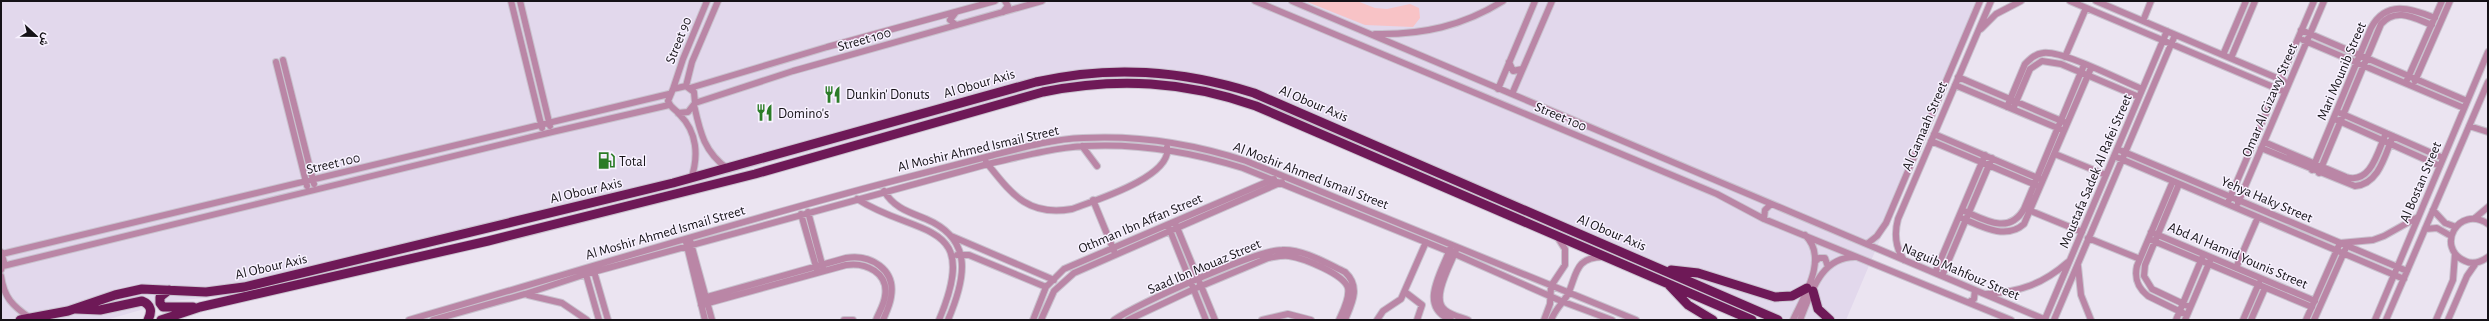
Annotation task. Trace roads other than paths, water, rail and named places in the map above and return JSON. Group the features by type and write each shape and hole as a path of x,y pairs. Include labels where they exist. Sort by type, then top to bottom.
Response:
{"highway":[{"name":"Al Obour Axis","path":"20,320 76,309 129,292 169,290 206,292 232,289 692,179 1054,78 1109,71 1164,72 1201,78 1254,93 1666,270 1778,320"},
{"name":"Al Obour Axis","path":"160,320 200,307 488,241 748,176 1043,92 1096,83 1164,84 1230,97 1256,106 1752,320"},
{"path":"1666,270 1692,272 1781,297 1792,296 1810,289 1818,308 1830,320"},
{"path":"1666,282 1688,305 1713,320"},
{"path":"169,290 160,297 160,303 164,307 200,307"},
{"path":"76,309 100,310 142,301 149,306 151,310 148,320"}],"street":[{"path":"511,1 544,134"},
{"path":"520,1 552,132"},
{"name":"Street 90","path":"671,91 707,1"},
{"name":"Street 90","path":"688,87 692,62 718,1"},
{"name":"Street 100","path":"688,87 995,1"},
{"path":"1001,12 1007,8 1005,1"},
{"name":"Street 100","path":"695,104 786,73 1042,1"},
{"name":"Street 100","path":"1255,1 1717,194 1764,219 1856,256"},
{"name":"Street 100","path":"1292,1 1867,244"},
{"path":"1371,34 1409,33 1447,27 1477,16 1503,1"},
{"path":"1498,89 1535,1"},
{"path":"1512,94 1552,1"},
{"name":"Al Gamaah Street","path":"1867,244 1882,230 1980,1"},
{"name":"Al Gamaah Street","path":"1905,261 1897,246 1896,228 1908,194 1991,1"},
{"path":"1975,38 1982,27 1996,14 2021,1"},
{"path":"2070,1 2285,92"},
{"path":"2096,1 2289,83"},
{"path":"2143,21 2151,1"},
{"path":"2231,58 2254,4 2238,1"},
{"name":"Omar Al Gizawy Street","path":"2227,204 2314,1"},
{"name":"Omar Al Gizawy Street","path":"2236,208 2324,1"},
{"path":"2412,86 2412,78 2442,1"},
{"path":"2406,83 2412,78 2450,1"},
{"path":"2223,55 2245,2"},
{"name":"Mari Mounib Street","path":"2319,173 2343,115 2361,64 2360,55 2374,21 2389,9 2408,7 2435,18"},
{"path":"2065,57 2086,8"},
{"path":"956,12 950,20 956,25"},
{"name":"Mari Mounib Street","path":"2312,170 2337,112 2361,64 2367,58 2378,29 2390,16 2402,14 2432,25"},
{"path":"2301,30 2467,101"},
{"name":"Moustafa Sadek Al Rafei Street","path":"2045,320 2167,31"},
{"name":"Moustafa Sadek Al Rafei Street","path":"2054,320 2175,34"},
{"path":"2298,37 2464,108"},
{"path":"522,48 531,46"},
{"name":"Al Bostan Street","path":"2375,320 2488,52"},
{"path":"2013,109 2013,100 2022,71 2029,59 2042,53 2065,57 2142,89"},
{"path":"683,59 692,62"},
{"path":"283,60 316,190"},
{"path":"2007,107 2013,100 2030,69 2038,62 2053,61 2139,97"},
{"path":"276,62 309,191"},
{"path":"1509,62 1513,71 1522,69"},
{"path":"1962,210 2001,225 2012,223 2020,215 2084,65"},
{"path":"1959,217 2006,233 2018,229 2024,224 2031,211 2091,68"},
{"path":"1958,77 2068,123"},
{"path":"1477,94 1478,86 1482,82"},
{"name":"Al Bostan Street","path":"2386,320 2488,82"},
{"path":"1955,85 2064,131"},
{"path":"692,179 696,160 694,140 686,122 669,105 671,91 688,87 695,96 695,104 705,146 715,159 728,169"},
{"name":"Street 100","path":"2,253 542,126 671,91"},
{"path":"1526,114 1531,110 1531,102"},
{"path":"678,113 688,112 695,104"},
{"name":"Street 100","path":"2,268 309,191 669,105"},
{"path":"2337,112 2443,158"},
{"path":"2334,119 2440,166"},
{"path":"2469,126 2488,132"},
{"path":"2264,142 2352,179 2363,176 2371,167 2386,133"},
{"path":"1934,134 2044,180"},
{"path":"2261,148 2349,185 2367,183 2376,175 2393,136"},
{"path":"1608,149 1612,137"},
{"name":"Al Moshir Ahmed Ismail Street","path":"409,320 451,314 525,294 585,270 592,265 825,199 1032,145 1082,138 1173,142 1228,155 1291,178 1636,320"},
{"path":"296,140 303,139"},
{"path":"1931,141 2041,187"},
{"path":"983,158 1008,191 1027,204 1038,208 1060,211 1140,182 1155,171 1169,152 1173,142"},
{"path":"1618,153 1623,142"},
{"path":"1082,146 1096,166"},
{"name":"Al Moshir Ahmed Ismail Street","path":"433,320 585,270 594,272 857,198 988,164 1032,154 1082,146 1169,152 1226,162 1426,242 1561,301 1612,320"},
{"name":"Yehya Haky Street","path":"2117,149 2407,271"},
{"path":"2055,154 2106,175"},
{"path":"1935,273 1985,155"},
{"name":"Yehya Haky Street","path":"2114,156 2404,279"},
{"path":"1942,276 1992,158"},
{"name":"Othman Ibn Affan Street","path":"1032,320 1046,287 1053,278 1064,269 1282,175"},
{"name":"Othman Ibn Affan Street","path":"1041,320 1058,285 1074,273 1178,229 1291,178"},
{"path":"2176,183 2155,234 2140,259 2136,273 2136,280 2143,292 2180,312 2186,317 2211,258"},
{"path":"1900,190 1908,194"},
{"path":"884,191 898,208 941,227 951,236 961,254 963,276 948,320"},
{"path":"857,198 936,234 946,246 952,258 955,271 953,282 939,320"},
{"path":"1093,200 1115,255"},
{"path":"1764,219 1765,210 1771,204"},
{"path":"2436,320 2453,280 2455,254 2451,242 2451,236 2461,222 2475,218 2488,207"},
{"path":"2433,210 2445,223 2456,227"},
{"path":"2031,211 2082,232"},
{"path":"808,212 811,238"},
{"path":"801,214 811,238 820,269"},
{"path":"2306,320 2340,243 2373,240 2384,236 2419,216"},
{"path":"2236,268 2258,217"},
{"path":"2475,218 2488,224"},
{"path":"1175,222 1215,320"},
{"path":"1167,225 1206,320"},
{"path":"936,234 936,230 941,227"},
{"path":"2425,229 2442,230 2451,236"},
{"path":"1800,320 1810,289 1815,262 1812,244 1804,234"},
{"name":"Abd Al Hamid Younis Street","path":"2155,234 2315,301"},
{"path":"951,236 1053,278 1058,285"},
{"path":"1544,320 1550,304 1551,286 1562,272 1566,257 1565,249 1555,236"},
{"path":"687,238 704,301 712,320"},
{"path":"2088,238 2140,259"},
{"path":"2152,240 2144,270 2145,281 2152,289 2190,307"},
{"name":"Abd Al Hamid Younis Street","path":"2152,240 2312,307"},
{"path":"1377,320 1383,311 1396,305 1405,292 1426,242"},
{"name":"Naguib Mahfouz Street","path":"1867,244 2045,320"},
{"path":"1455,245 1439,292 1439,301 1444,310 1468,320"},
{"path":"2314,320 2347,246"},
{"name":"Saad Ibn Mouaz Street","path":"1200,283 1266,252 1281,250 1297,251 1345,272 1349,276 1355,291 1345,320"},
{"path":"2,253 2,268"},
{"path":"1451,320 1439,314 1432,302 1434,291 1452,253"},
{"path":"952,258 961,254 969,255 1046,287"},
{"path":"2176,320 2204,254"},
{"path":"2455,254 2461,260 2476,263"},
{"name":"Saad Ibn Mouaz Street","path":"1114,320 1192,286 1268,258 1278,256 1294,258 1335,274 1345,282 1348,293 1339,320"},
{"path":"1793,320 1810,289 1828,267 1844,258 1856,256"},
{"name":"Naguib Mahfouz Street","path":"1856,256 2011,320"},
{"path":"704,301 820,269 856,257 869,259 883,268 889,277 892,290 883,320"},
{"path":"1551,320 1561,301 1568,293 1573,276 1579,266 1591,259 1604,257"},
{"path":"2448,320 2467,276 2476,263 2488,257"},
{"path":"1815,262 1819,258 1825,258 1828,267"},
{"path":"1985,294 2006,293 2027,288 2048,278 2070,261"},
{"path":"820,269 859,264 866,266 879,274 885,288 885,295 876,320"},
{"path":"2078,264 2081,295 2091,320"},
{"path":"592,265 608,320"},
{"path":"585,270 599,320"},
{"path":"1,276 4,294 8,301 30,318"},
{"path":"2244,320 2261,278"},
{"name":"Saad Ibn Mouaz Street","path":"1128,320 1192,286"},
{"path":"2252,320 2265,288"},
{"path":"1969,302 1974,299 1975,290"},
{"path":"1405,292 1422,305 1417,320"},
{"path":"525,294 540,296 562,303 587,320"},
{"path":"704,301 705,320"},
{"path":"1262,320 1288,314 1311,320"},
{"path":"844,320 853,320"}],"place":[{"name":"Dunkin' Donuts","path":"833,94"},
{"name":"Domino's","path":"765,113"},
{"name":"Total","path":"606,161"}]}
